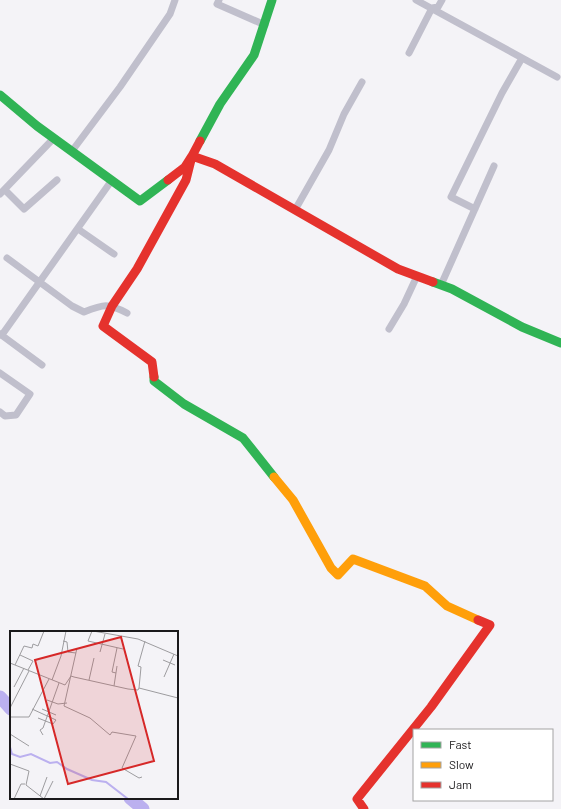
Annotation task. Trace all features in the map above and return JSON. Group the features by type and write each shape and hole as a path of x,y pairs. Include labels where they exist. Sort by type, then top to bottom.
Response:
{"street":[{"path":"72,151 120,87 170,14 175,0"},
{"path":"219,0 217,4 265,25"},
{"path":"0,96 140,201 185,167 220,104 254,55 272,0"},
{"path":"416,0 557,77"},
{"path":"432,8 438,7 442,0"},
{"path":"408,53 432,8"},
{"path":"474,209 451,198 502,93 522,58"},
{"path":"295,210 329,150 344,114 362,82"},
{"path":"54,138 2,192 24,209 57,180"},
{"path":"192,156 214,164 398,269 452,289 522,327 561,343"},
{"path":"192,156 186,180 137,269 112,306 103,326 109,332 152,362 154,381 184,404 243,438 292,500 331,568 338,575 353,559 425,586 447,606 490,625 413,729"},
{"path":"441,285 494,166"},
{"path":"42,365 0,335 40,282 112,180"},
{"path":"78,229 114,254"},
{"path":"7,258 72,306 84,312 99,306 112,306 127,313"},
{"path":"389,328 404,304 417,276"},
{"path":"0,372 30,394 16,415 5,416 0,412"},
{"path":"364,809 357,799 413,729"}],"waterway":[{"path":"0,697 10,708"},
{"path":"131,799 143,809"}],"traffic: fast":[{"path":"200,141 220,104 254,55 272,0"},
{"path":"0,95 37,126 140,201 168,180"},
{"path":"433,282 452,289 522,327 561,343"},
{"path":"154,377 154,381 184,404 243,438 274,477"}],"traffic: slow":[{"path":"274,477 293,500 331,568 338,575 353,559 425,586 447,606 478,620"}],"traffic: jam":[{"path":"154,377 152,362 103,326 112,306 137,269 186,180 192,156 200,141"},
{"path":"168,180 185,167 192,156 215,164 398,269 433,282"},
{"path":"413,729 490,625 478,620"},
{"path":"364,809 357,799 413,729"}]}
